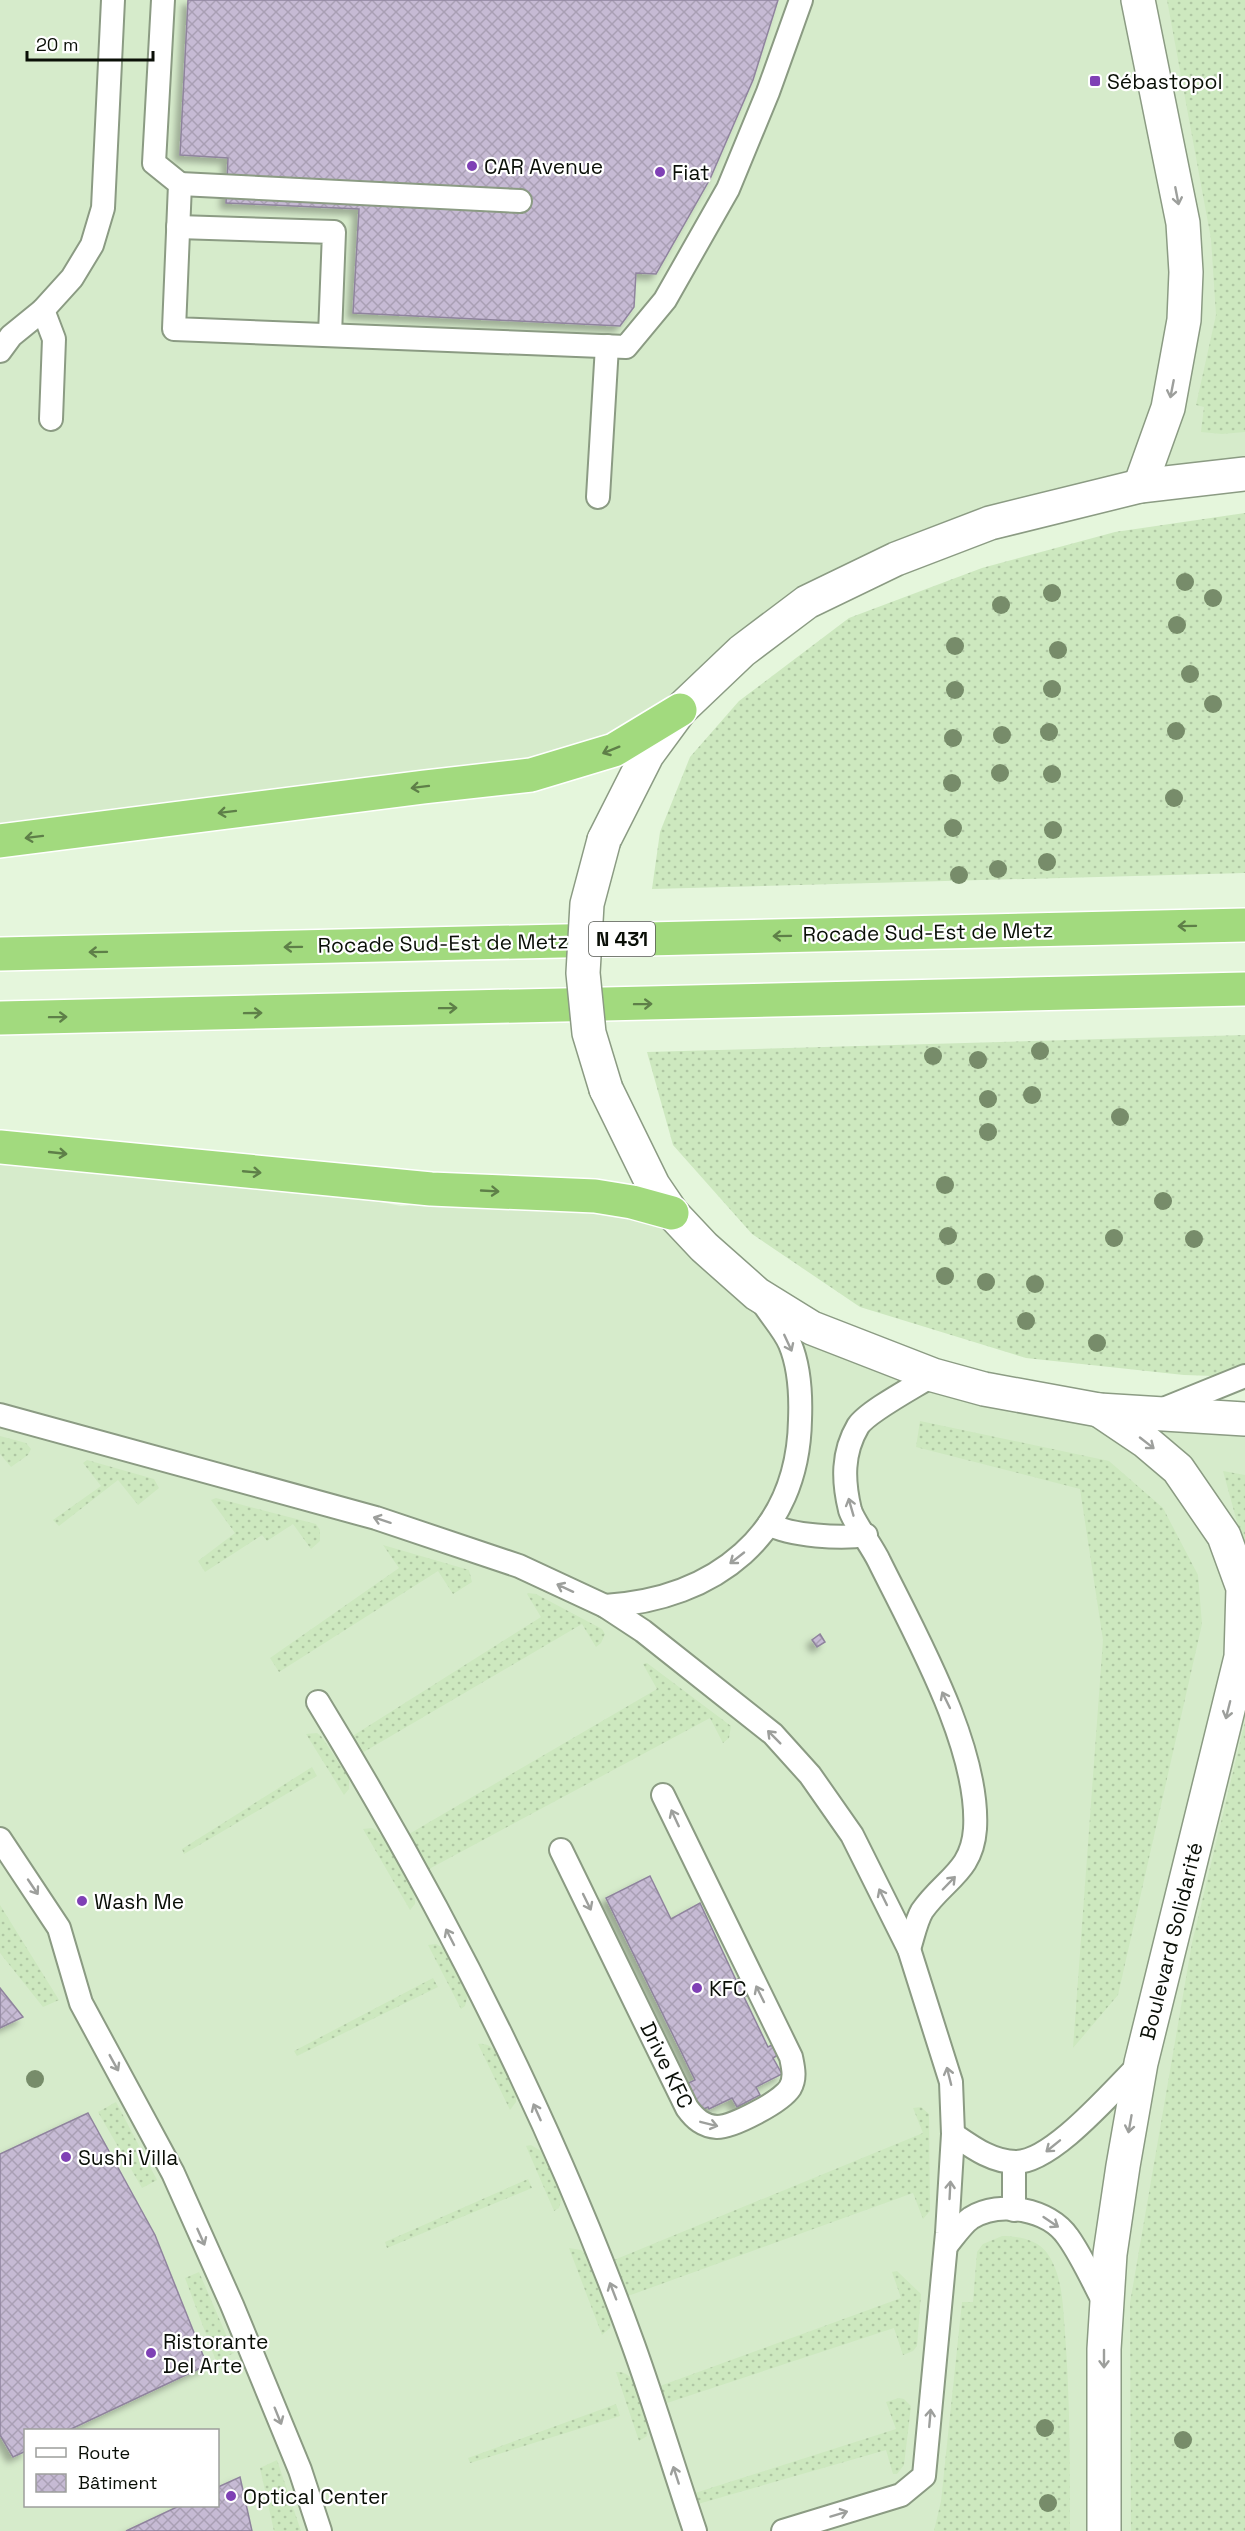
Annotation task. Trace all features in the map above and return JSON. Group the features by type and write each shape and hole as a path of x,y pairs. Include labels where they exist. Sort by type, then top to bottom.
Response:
{"highway":[{"path":"0,842 531,775 614,750 680,710"},
{"name":"Rocade Sud-Est de Metz","path":"0,954 1245,925"},
{"path":"0,1018 1245,989"},
{"path":"0,1147 431,1189 595,1196 632,1202 672,1213"}],"main road":[{"path":"1138,0 1182,223 1186,272 1184,321 1168,408 1140,486"},
{"path":"1245,474 1140,486 990,523 876,568 807,602 742,651 680,710 647,755 604,840 587,903 583,973 589,1033 606,1089 653,1185 672,1213 704,1247 757,1294 812,1328 933,1375 984,1389 1099,1410 1245,1419"},
{"name":"Boulevard Solidarité","path":"1099,1410 1145,1442 1178,1469 1224,1536 1243,1588 1241,1657 1141,2063 1110,2254 1104,2349 1104,2531"}],"lane":[{"path":"0,351 11,336 43,310 72,278 92,245 103,208 113,0"},
{"path":"163,0 154,163 180,184 520,201"},
{"path":"180,184 174,329 626,347 665,300 728,189 768,92 801,0"},
{"path":"178,227 334,232 330,335"},
{"path":"43,310 54,339 51,419"},
{"path":"598,497 607,346"},
{"path":"605,1606 633,1604 691,1587 718,1572 753,1545 785,1499 800,1449 800,1392 790,1343 757,1294"},
{"path":"909,1949 922,1911 963,1869 972,1851 975,1828 973,1789 952,1714 866,1535 851,1513 845,1482 845,1457 859,1425 933,1375"},
{"path":"1151,1414 1245,1376"},
{"path":"0,1415 376,1518 519,1566 605,1606 643,1631 765,1728 810,1775 852,1835 909,1949 951,2082 953,2134 946,2246 924,2476 901,2495 783,2531"},
{"path":"769,1524 780,1530 852,1538 866,1535"},
{"path":"318,1702 408,1856 516,2065 590,2234 634,2346 694,2531"},
{"name":"Drive KFC","path":"561,1850 687,2108 695,2119 706,2125 718,2127 779,2100 791,2087 794,2073 791,2056 663,1795"},
{"path":"0,1839 59,1928 81,2003 172,2174 232,2305 300,2470 320,2531"},
{"path":"953,2134 978,2151 996,2159 1014,2162 1029,2161 1049,2151 1141,2063"},
{"path":"1014,2162 1014,2210"},
{"path":"946,2246 971,2218 996,2210 1040,2214 1057,2224 1068,2236 1107,2308"}],"shaded area":[{"path":"0,0 1239,0 1245,136 1245,474 896,559 614,750 0,841"},
{"path":"1167,0 1245,0 1245,432 1222,434 1201,432 1204,407 1196,405 1216,315 1211,239"},
{"path":"1245,513 1245,873 652,889 660,832 690,757 739,701 849,618 982,568 1115,532"},
{"path":"1245,1035 1245,1377 1184,1375 1026,1358 860,1307 752,1234 673,1145 647,1052"},
{"path":"0,1147 203,1167 401,1206 653,1185 732,1273 933,1375 1245,1419 1245,2531 0,2531"},
{"path":"920,1421 1109,1461 1163,1508 1198,1575 1202,1624 1118,1995 1073,2048 1103,1640 1080,1489 916,1447"},
{"path":"0,1436 26,1443 31,1449 28,1455 11,1467 0,1454"},
{"path":"87,1460 154,1479 159,1488 138,1505 118,1480 59,1526 53,1520 101,1486 83,1463"},
{"path":"1223,1471 1245,1475 1245,1551"},
{"path":"216,1498 316,1524 320,1530 320,1541 311,1549 293,1524 267,1541 262,1535 205,1572 198,1561 235,1533 211,1500"},
{"path":"383,1545 469,1570 472,1582 453,1594 438,1571 279,1672 270,1658 399,1568"},
{"path":"528,1593 536,1594 602,1629 605,1634 601,1643 596,1647 582,1624 362,1753 351,1737 541,1617"},
{"path":"647,1663 731,1726 729,1738 723,1743 710,1718 429,1869 409,1834 657,1689 643,1664"},
{"path":"1245,1722 1245,2531 1131,2531 1130,2303 1192,1943"},
{"path":"317,1733 349,1778 349,1789 344,1795 306,1734"},
{"path":"312,1767 317,1776 184,1854 182,1849"},
{"path":"372,1828 392,1850 406,1875 415,1904 410,1910 363,1829"},
{"path":"0,1905 59,2000 43,2007 0,1953"},
{"path":"436,1944 445,1949 468,1994 465,2006 461,2009 428,1945"},
{"path":"433,1978 438,1987 297,2056 294,2051"},
{"path":"478,2044 493,2048 503,2062 516,2095 516,2102 510,2110"},
{"path":"116,2102 157,2180 142,2188 98,2112"},
{"path":"921,2107 929,2114 930,2211 923,2219 913,2193 628,2296 614,2260 923,2133 913,2108"},
{"path":"531,2145 541,2151 562,2197 559,2208 554,2211 526,2146"},
{"path":"528,2179 532,2188 387,2248 385,2242"},
{"path":"1002,2236 1027,2239 1038,2244 1047,2253 1059,2281 1064,2313 1068,2382 1070,2531 934,2531 941,2501 962,2302 973,2302 977,2252 983,2244"},
{"path":"569,2248 581,2250 585,2254 611,2320 610,2328 602,2335"},
{"path":"897,2271 921,2294 917,2346 913,2351 903,2355 894,2328 667,2403 660,2386 901,2298 892,2272"},
{"path":"199,2272 234,2353 216,2361 185,2278"},
{"path":"616,2372 630,2377 640,2397 647,2436 639,2441"},
{"path":"899,2398 904,2399 911,2406 904,2465 897,2474 893,2474 886,2450 698,2504 695,2493 896,2429 886,2402"},
{"path":"616,2404 620,2416 470,2463 468,2458"},
{"path":"277,2460 301,2531 274,2531 260,2468"}],"building":[{"name":"CAR Avenue","path":"188,0 778,0 753,80 710,179 656,274 636,273 634,307 620,326 353,313 359,209 226,203 228,158 180,155"},
{"path":"820,1634 825,1642 817,1647 812,1640"},
{"name":"KFC","path":"650,1876 671,1919 700,1903 736,1980 740,1978 748,1995 744,1997 768,2047 772,2045 778,2055 773,2058 782,2074 756,2087 760,2095 737,2107 732,2098 693,2114 680,2087 695,2080 606,1898"},
{"path":"0,1988 23,2017 0,2028"},
{"path":"88,2113 155,2235 207,2365 71,2429 24,2429 24,2452 13,2457 0,2435 0,2154"},
{"name":"Optical Center","path":"240,2477 252,2531 126,2531 177,2507 219,2507 219,2487"}],"place":[{"name":"Sébastopol","path":"1095,81"},
{"name":"CAR Avenue","path":"472,166"},
{"name":"Fiat","path":"660,172"},
{"name":"Wash Me","path":"82,1901"},
{"name":"KFC","path":"697,1988"},
{"name":"Sushi Villa","path":"66,2157"},
{"name":"Ristorante Del Arte","path":"151,2353"},
{"name":"Optical Center","path":"231,2496"}]}
